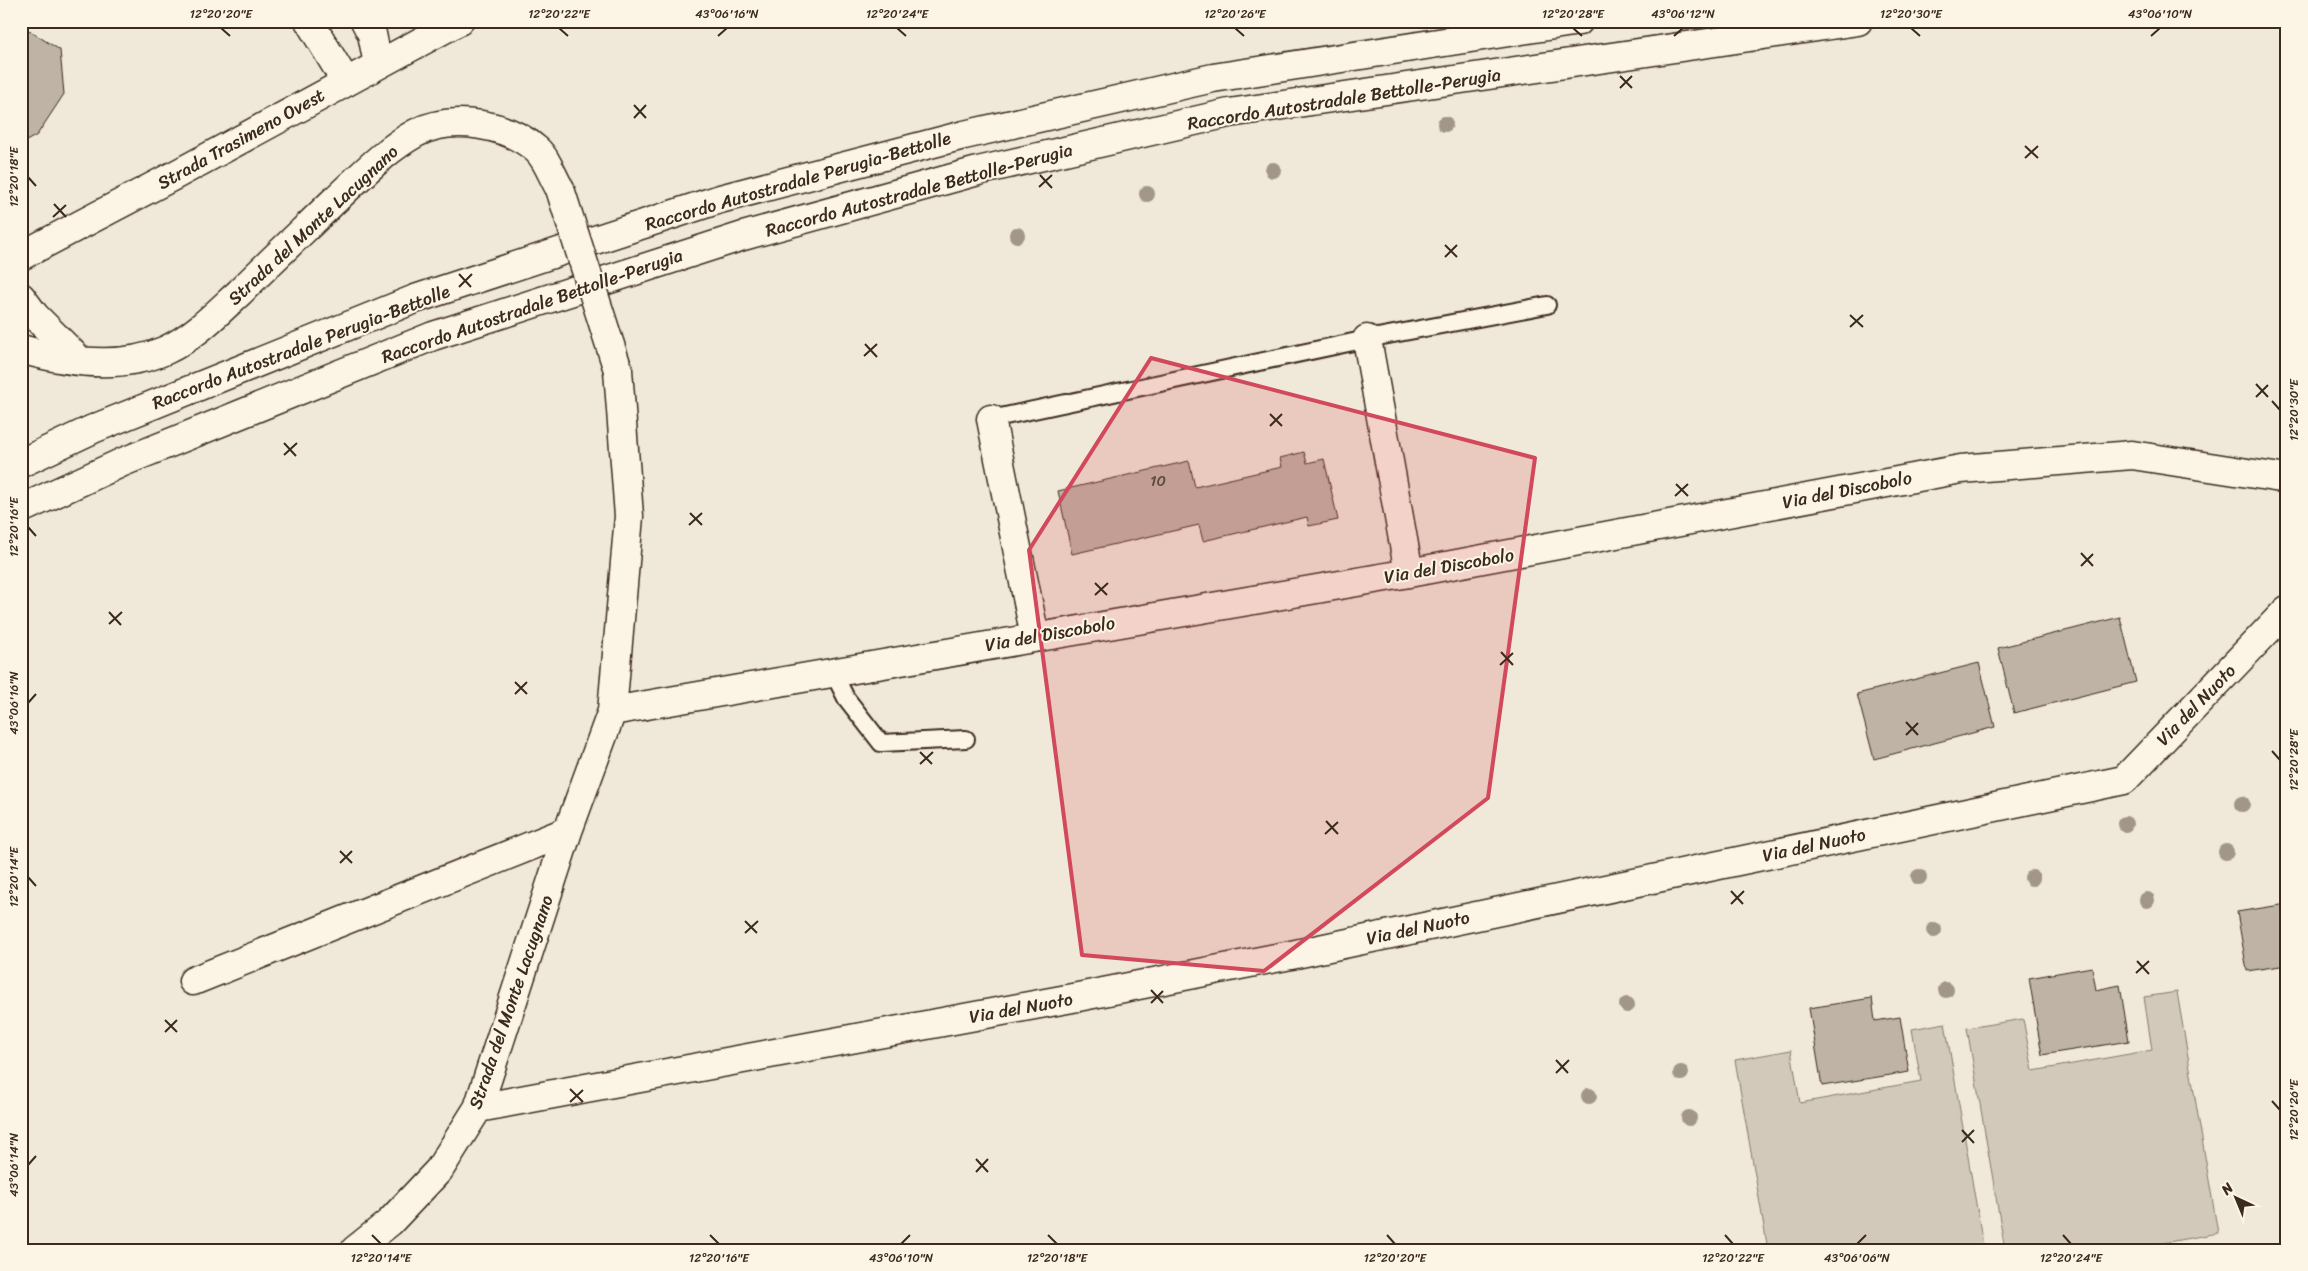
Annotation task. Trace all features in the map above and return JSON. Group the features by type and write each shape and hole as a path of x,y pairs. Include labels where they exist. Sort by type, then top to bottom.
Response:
{"main road":[{"path":"309,21 346,82"},
{"path":"365,21 372,34 378,64"},
{"name":"Strada Trasimeno Ovest","path":"21,256 459,21"},
{"name":"Raccordo Autostradale Perugia-Bettolle","path":"21,463 93,429 415,300 720,199 964,135 1213,78 1579,21"},
{"name":"Raccordo Autostradale Bettolle-Perugia","path":"21,509 123,462 433,336 743,236 969,174 1230,113 1858,21"},
{"name":"Strada del Monte Lacugnano","path":"21,349 39,354 102,362 133,359 166,350 205,324 381,157 418,132 443,126 475,123 505,131 538,151 560,189 618,370 629,516 612,711 568,831 478,1108 439,1170 390,1222 355,1250"},
{"path":"21,297 34,316 78,359"},
{"path":"1368,339 1409,574"},
{"path":"991,419 1035,637"},
{"name":"Via del Discobolo","path":"612,711 1409,574 1961,469 2132,455 2287,480"},
{"name":"Via del Nuoto","path":"478,1108 1078,997 1282,957 2124,780 2287,610"},
{"path":"193,981 568,831"}],"lane":[{"path":"991,419 1368,339 1547,305"},
{"path":"833,672 846,698 881,743 966,739"}],"highlighted area":[{"path":"1151,358 1535,458 1488,798 1264,971 1082,955 1029,550"}],"shaded area":[{"path":"2177,992 2218,1233 2124,1250 2005,1250 1967,1028 2023,1019 2033,1071 2152,1050 2144,997"},
{"path":"1945,1023 1984,1250 1768,1250 1735,1060 1791,1050 1800,1103 1921,1081 1912,1029"}],"building":[{"path":"25,28 60,50 64,94 37,135 21,144 21,30"},
{"path":"1304,452 1307,463 1324,459 1338,520 1309,526 1307,517 1203,541 1199,525 1072,554 1058,491 1189,461 1195,487 1282,467 1280,458"},
{"path":"2120,617 2136,682 2014,713 1998,648"},
{"path":"1979,663 1995,727 1874,759 1857,694"},
{"path":"2287,904 2287,965 2247,971 2237,912"},
{"path":"2092,967 2096,990 2120,985 2129,1041 2042,1055 2029,978"},
{"path":"1872,998 1875,1021 1900,1017 1909,1072 1822,1086 1809,1008"}]}
